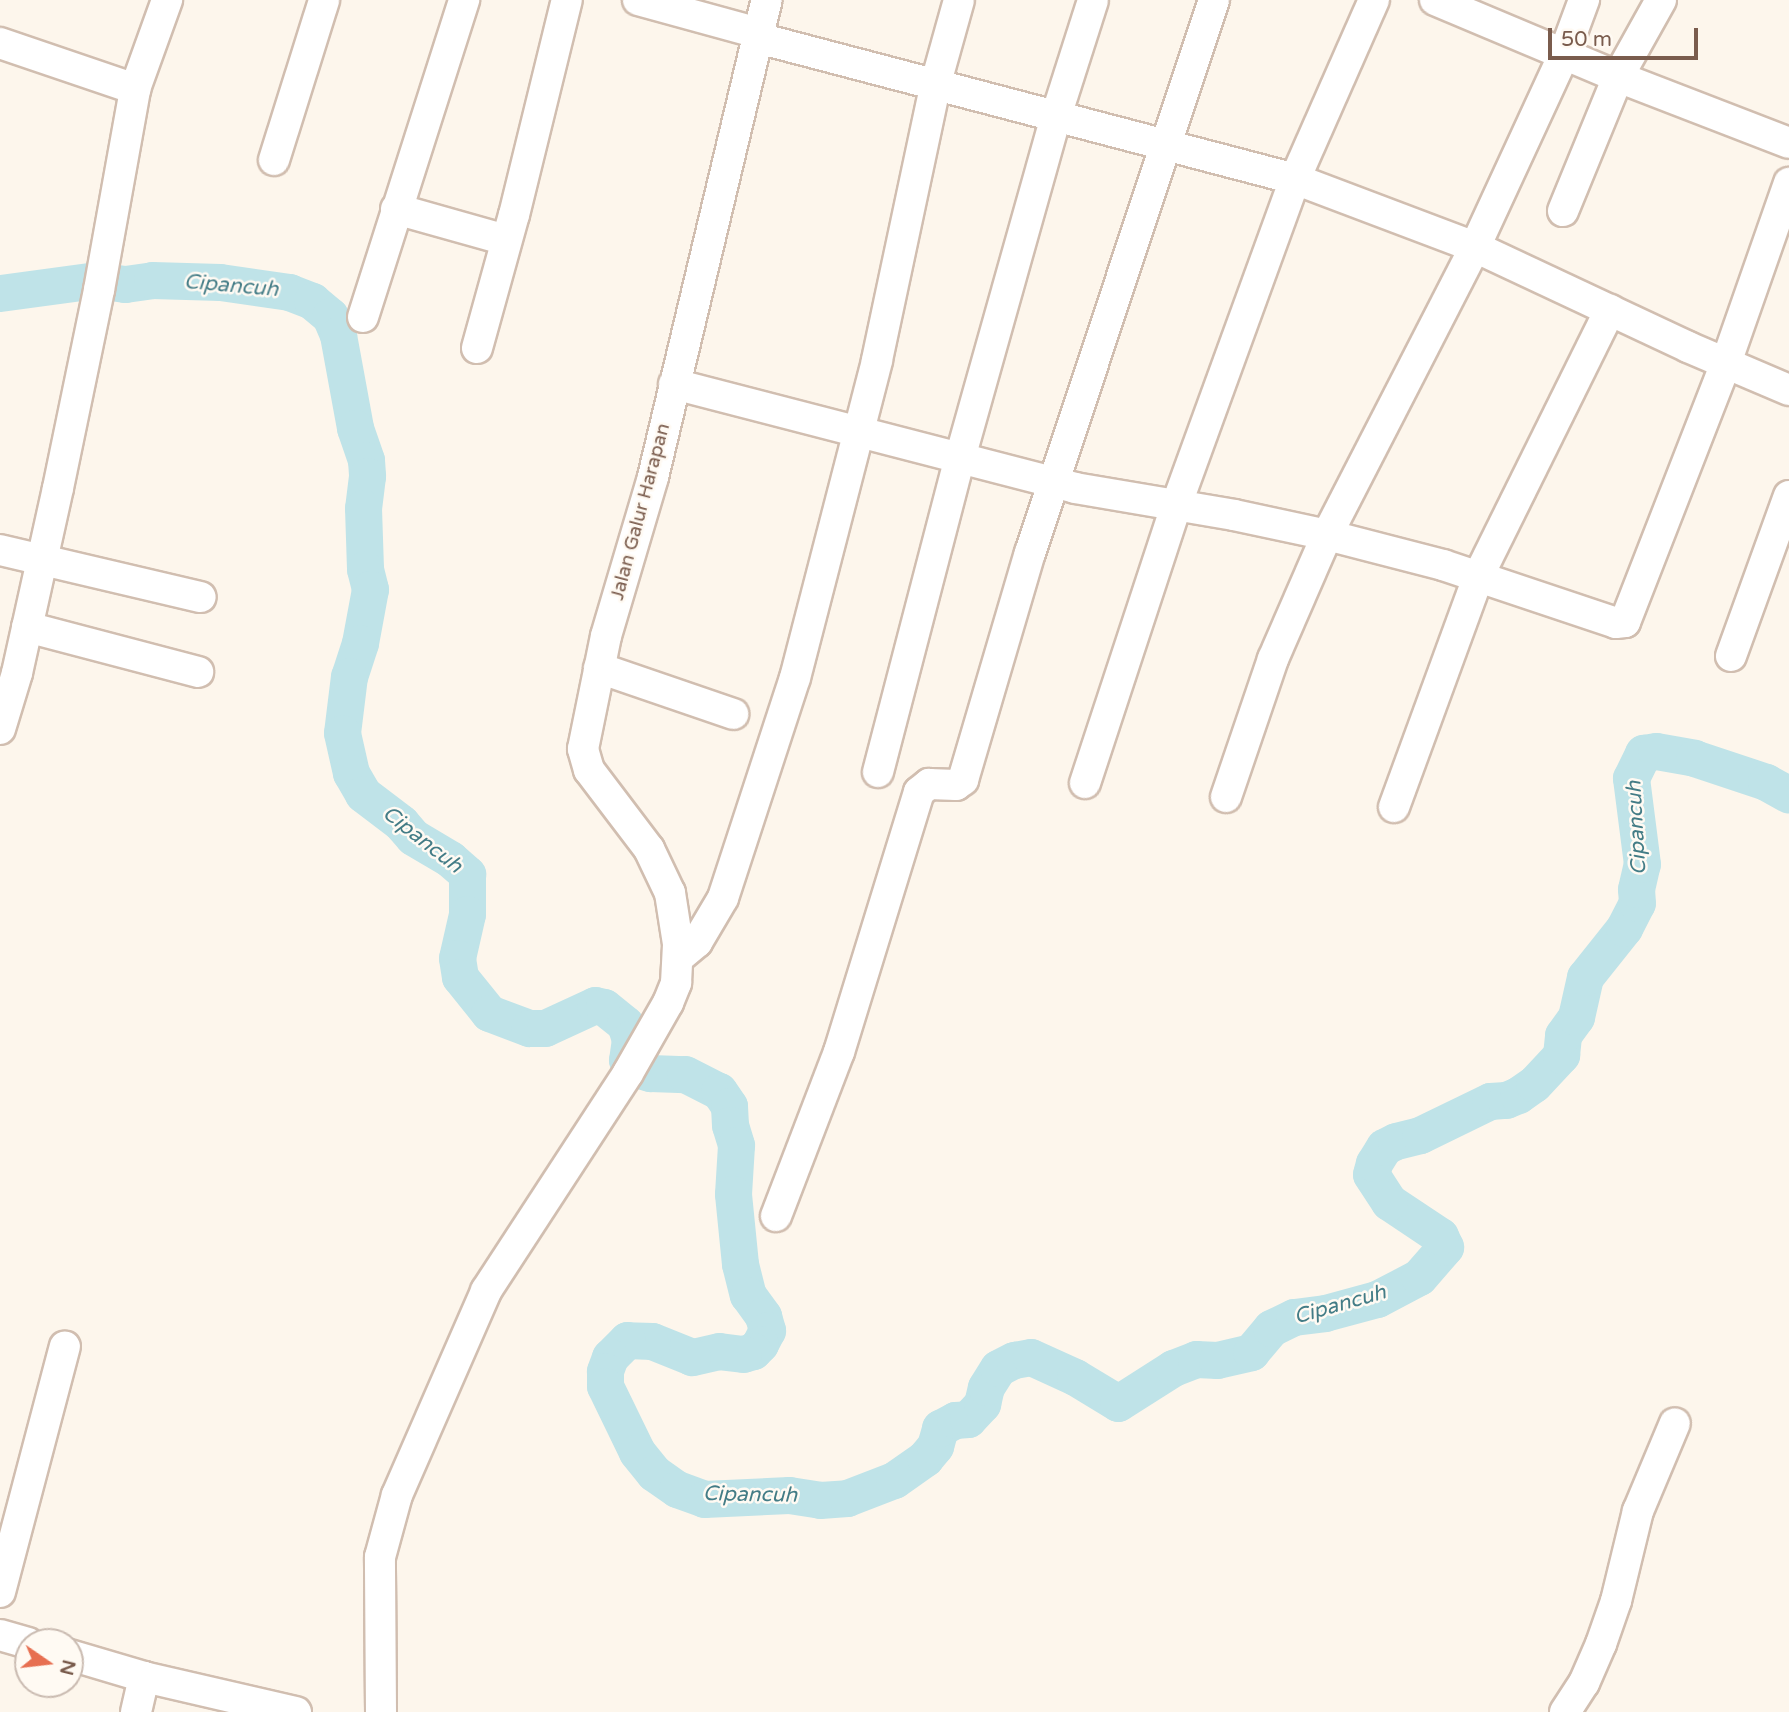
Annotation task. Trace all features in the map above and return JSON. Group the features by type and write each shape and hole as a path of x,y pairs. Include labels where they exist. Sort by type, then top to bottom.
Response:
{"street":[{"path":"0,729 27,627 99,290 135,89 167,0"},
{"path":"274,160 324,0"},
{"path":"363,317 464,0"},
{"path":"477,348 567,0"},
{"path":"638,0 935,86 1295,179 1475,247 1789,390"},
{"name":"Jalan Galur Harapan","path":"382,1712 380,1557 397,1495 486,1292 628,1073 668,1003 676,983 678,958 675,916 661,871 649,849 600,787 585,761 587,725 599,668 653,477 767,0"},
{"path":"678,958 696,942 723,898 795,678 858,433 935,86 959,0"},
{"path":"878,772 960,458 1056,117 1093,0"},
{"path":"776,1216 839,1052 919,792 929,784 956,785 963,779 1053,482 1168,145 1214,0"},
{"path":"1086,783 1176,506 1295,179 1374,0"},
{"path":"1226,797 1278,647 1327,535 1475,247 1564,54 1584,0"},
{"path":"1563,211 1618,77 1661,0"},
{"path":"1448,3 1618,77 1789,143"},
{"path":"0,43 135,89"},
{"path":"674,384 1053,482 1327,535 1478,577 1616,623 1625,622 1726,363 1789,183"},
{"path":"396,209 506,240"},
{"path":"1394,807 1478,577 1609,310"},
{"path":"1731,656 1789,496"},
{"path":"0,550 201,597"},
{"path":"27,627 198,672"},
{"path":"599,668 733,714"},
{"path":"0,1592 65,1346"},
{"path":"1565,1712 1584,1683 1601,1644 1616,1601 1638,1511 1675,1423"},
{"path":"84,1659 296,1712"},
{"path":"136,1712 144,1676"}],"waterway":[{"name":"Cipancuh","path":"0,293 96,280 125,284 152,280 220,282 289,292 312,301 330,316 338,335 355,428 366,460 367,476 363,508 365,569 370,589 360,643 349,676 342,733 351,773 363,794 401,823 413,837 450,859 467,874 467,914 457,958 460,977 489,1013 529,1028 545,1028 595,1005 604,1007 625,1024 630,1039 627,1060 632,1068 650,1073 685,1074 719,1091 729,1106 730,1125 736,1145 733,1194 740,1264 748,1295 763,1316 767,1330 760,1344 753,1351 743,1354 719,1351 692,1357 652,1341 627,1340 610,1357 605,1371 605,1386 637,1452 654,1473 677,1489 704,1499 789,1495 820,1500 847,1498 894,1480 925,1458 935,1446 940,1428 955,1420 968,1419 982,1404 986,1387 998,1368 1014,1360 1031,1357 1075,1377 1118,1403 1173,1368 1196,1359 1217,1360 1251,1352 1271,1328 1294,1317 1325,1313 1377,1299 1419,1277 1445,1247 1440,1236 1389,1202 1371,1174 1374,1163 1384,1147 1396,1141 1420,1135 1490,1101 1506,1100 1518,1095 1534,1084 1561,1055 1563,1035 1576,1017 1585,977 1624,928 1637,903 1636,889 1642,864 1631,778 1643,753 1656,751 1694,758 1766,782 1789,795"}]}
